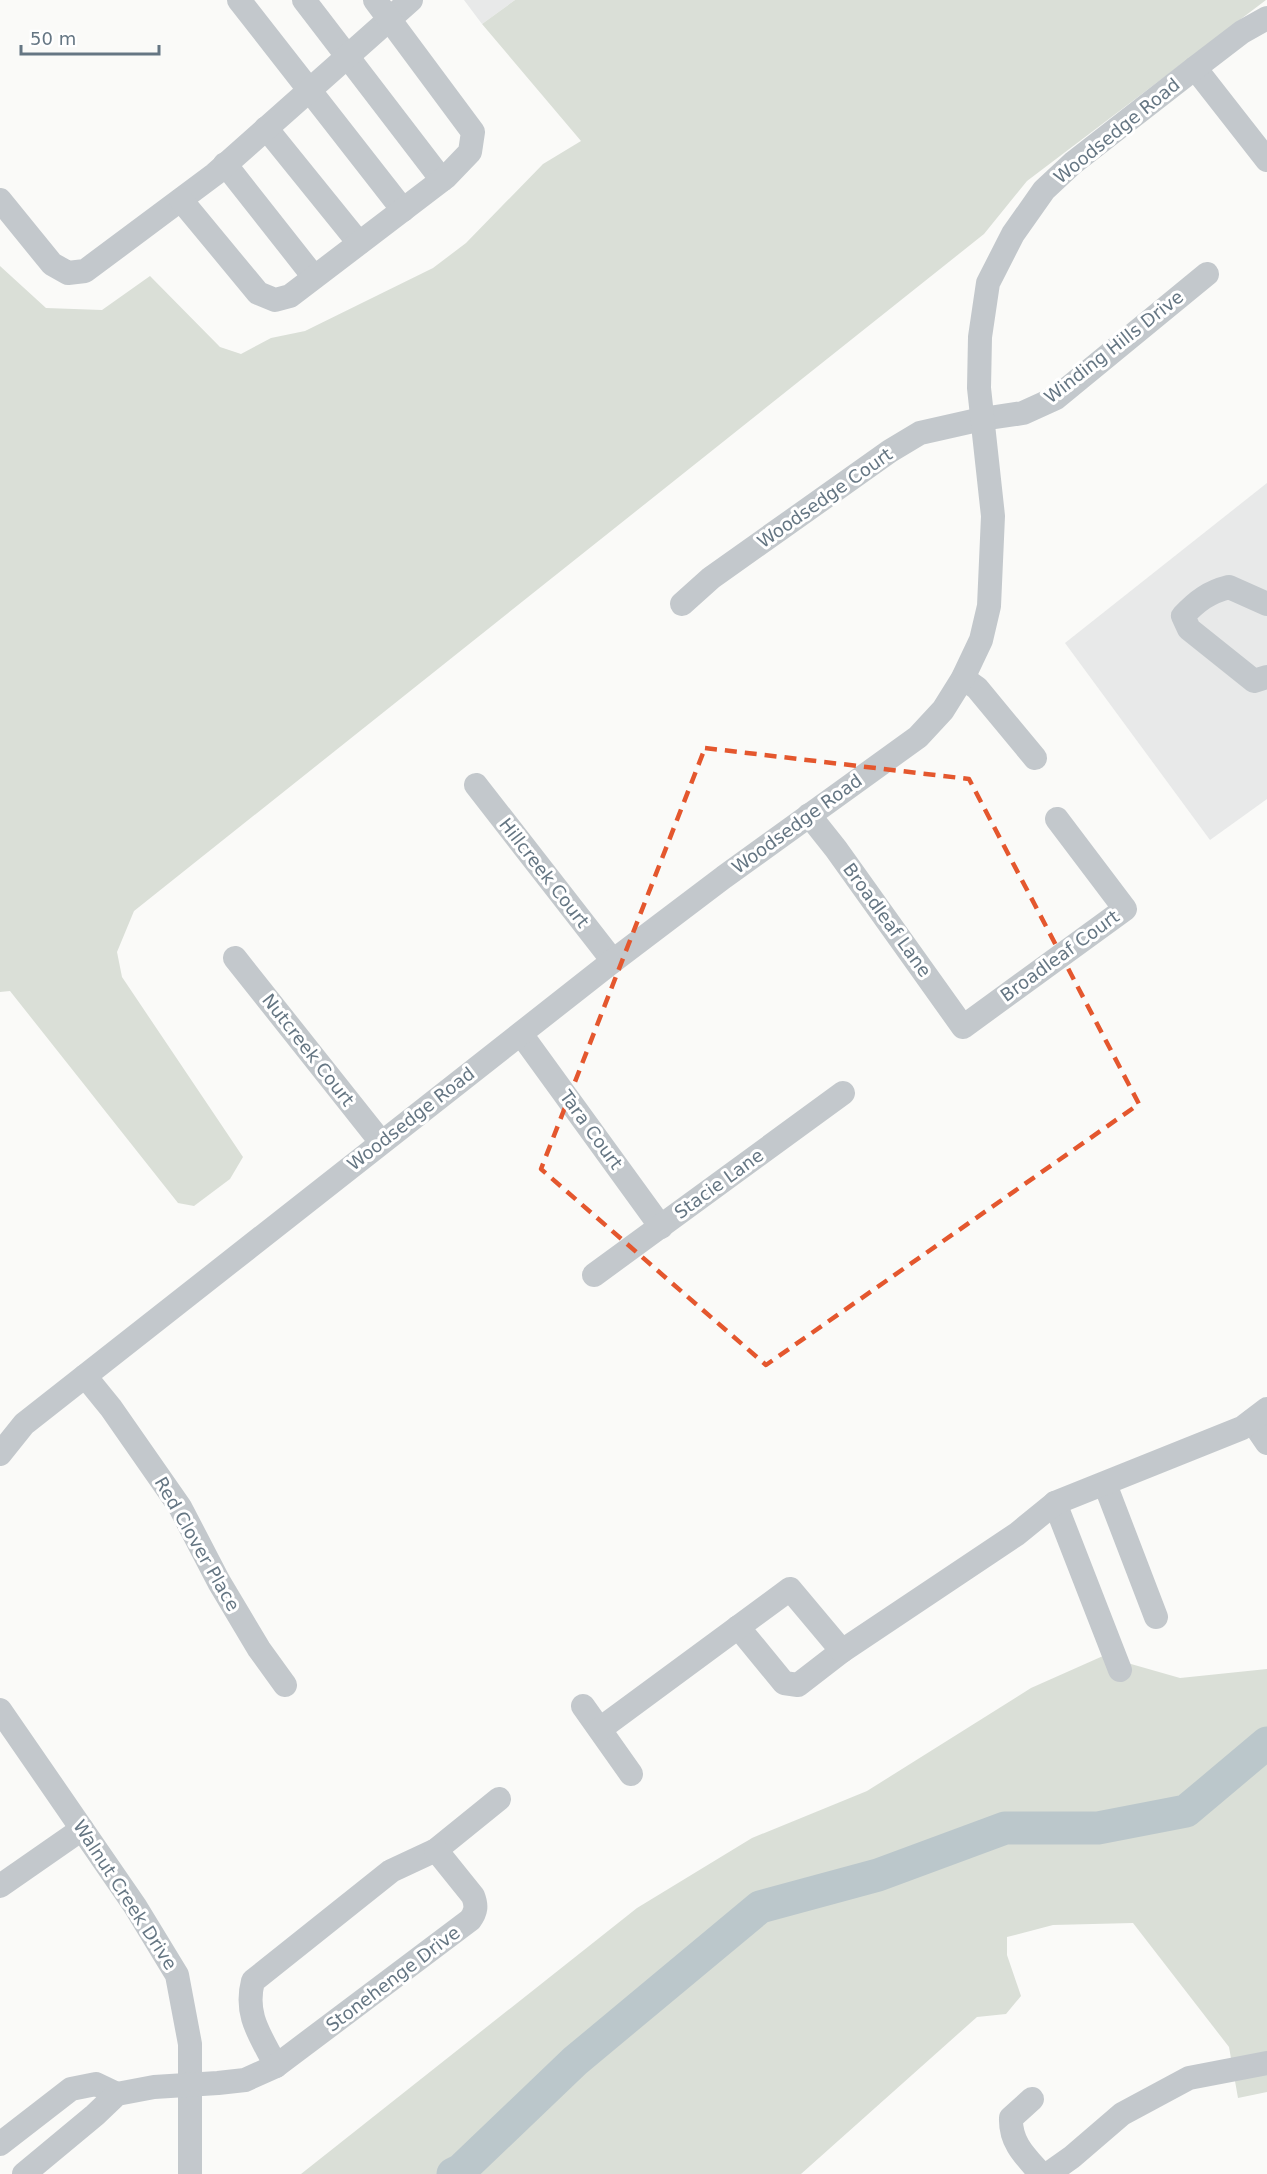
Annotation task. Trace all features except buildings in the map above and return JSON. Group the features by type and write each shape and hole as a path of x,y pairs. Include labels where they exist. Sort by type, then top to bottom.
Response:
{"street":[{"path":"239,0 403,210"},
{"path":"304,0 442,180"},
{"path":"181,200 258,293 275,300 290,296 442,180 470,152 473,132 375,0"},
{"path":"0,200 52,264 68,273 85,271 181,200 225,164 411,0"},
{"name":"Woodsedge Road","path":"0,1454 24,1424 381,1142 613,961 918,736 943,710 963,678 981,640 989,606 993,516 979,388 980,338 988,283 1012,234 1044,190 1073,163 1195,68 1242,32 1267,18"},
{"path":"1195,68 1267,160"},
{"path":"266,128 359,243"},
{"path":"225,164 314,277"},
{"name":"Winding Hills Drive","path":"982,419 1023,413 1056,398 1207,274"},
{"name":"Woodsedge Court","path":"682,604 711,578 890,451 920,434 982,419"},
{"path":"1267,604 1229,587 1214,591 1198,600 1183,616 1189,629 1254,681 1267,677"},
{"path":"963,678 977,688 1035,758"},
{"name":"Hillcreek Court","path":"476,785 613,961"},
{"name":"Broadleaf Lane","path":"809,815 963,1026"},
{"name":"Broadleaf Court","path":"963,1026 1125,909 1057,819"},
{"name":"Nutcreek Court","path":"235,958 381,1142"},
{"name":"Tara Court","path":"521,1034 661,1227"},
{"name":"Stacie Lane","path":"594,1275 843,1094"},
{"name":"Red Clover Place","path":"85,1376 111,1408 180,1508 219,1582 259,1649 285,1685"},
{"path":"738,1627 784,1683 798,1685 842,1651 1017,1534 1055,1503 1242,1428 1259,1415 1267,1443"},
{"path":"1105,1484 1156,1617"},
{"path":"1055,1503 1120,1670"},
{"path":"600,1729 790,1589 842,1651"},
{"path":"583,1706 632,1774"},
{"name":"Walnut Creek Drive","path":"0,1710 135,1906 177,1976 190,2044 190,2174"},
{"path":"276,2066 250,2013 249,1997 253,1981 391,1871 436,1850 499,1799"},
{"path":"0,1886 82,1829"},
{"name":"Stonehenge Drive","path":"117,2094 154,2087 244,2080 276,2066 470,1920 475,1913 476,1904 436,1850"},
{"path":"1048,2174 1072,2157 1122,2114 1189,2078 1267,2063"},
{"path":"0,2144 71,2089 96,2084 117,2094 24,2174"},
{"path":"1032,2099 1011,2118 1011,2127 1019,2149 1041,2174"}],"highlighted area":[{"path":"705,748 969,779 1139,1104 766,1365 541,1169"}],"shaded area":[{"path":"464,0 515,0 482,24"},
{"path":"515,0 1266,0 1027,181 984,234 134,911 117,952 122,977 243,1157 230,1179 194,1206 178,1203 10,991 0,992 0,266 46,308 102,310 150,276 220,347 241,354 271,338 305,331 433,268 466,243 543,164 581,141 482,24"},
{"path":"1267,483 1267,799 1210,840 1065,643"},
{"path":"1103,1656 1180,1678 1267,1669 1267,2092 1238,2098 1229,2047 1133,1923 1053,1925 1007,1937 1007,1955 1021,1996 1006,2014 977,2017 801,2174 301,2174 637,1908 752,1838 867,1791 1031,1688"}],"waterway":[{"path":"453,2174 461,2170 575,2061 760,1907 878,1875 1005,1828 1098,1828 1186,1811 1267,1743"}]}
